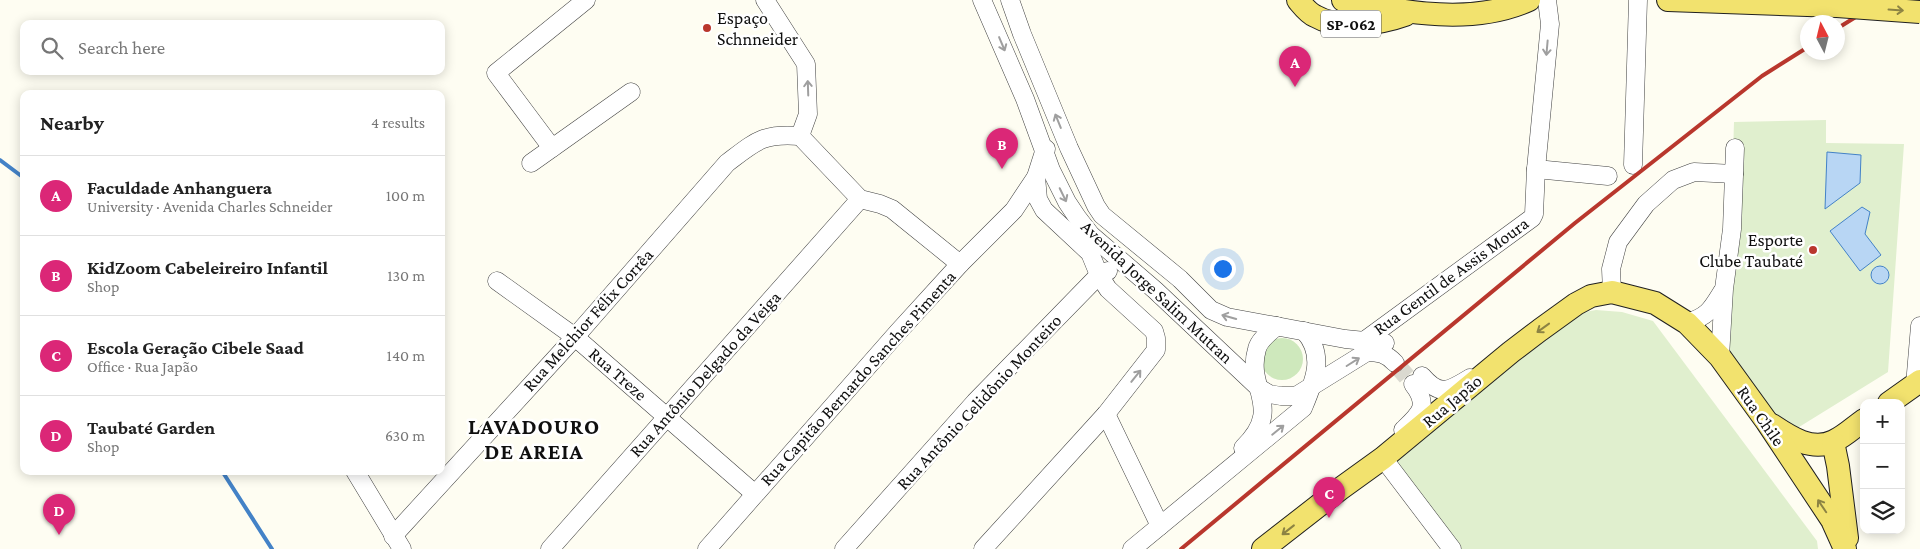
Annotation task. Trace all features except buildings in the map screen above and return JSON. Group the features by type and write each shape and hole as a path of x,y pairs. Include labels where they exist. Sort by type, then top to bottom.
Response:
{"main road":[{"name":"SP-062","path":"1298,0 1314,16 1329,22 1347,24 1368,24 1391,20 1411,13 1455,7 1497,10 1529,0"},
{"name":"SP-062","path":"1343,0 1365,2 1411,13"},
{"path":"1668,0 1837,6 1920,12"},
{"name":"Rua Japão","path":"1263,549 1383,458 1510,352 1576,304 1591,296 1612,292 1655,303"},
{"name":"Rua Chile","path":"1655,303 1687,323 1720,357 1767,422 1832,520 1846,549"},
{"path":"1895,399 1917,383"},
{"path":"1767,422 1801,443 1818,444 1833,442 1860,423"},
{"name":"Rua Chile","path":"1833,442 1838,466 1846,549"}],"street":[{"path":"552,148 496,73 586,0"},
{"path":"765,0 806,64 808,114 800,136 860,199 892,209 960,264"},
{"name":"Avenida Jorge Salim Mutran","path":"982,0 1025,99 1044,152 1067,202 1077,217 1091,235 1154,290 1259,388 1270,394 1296,396 1312,388 1368,352 1380,352 1390,358 1400,360 1396,348 1383,342 1364,341 1227,317 1212,310 1180,279 1102,215 1069,148 1010,0"},
{"name":"Rua Gentil de Assis Moura","path":"1364,341 1532,218 1536,208 1536,169 1550,24 1547,0"},
{"path":"1633,165 1638,0"},
{"path":"531,163 631,92"},
{"path":"1025,99 1037,106 1043,105 1050,99"},
{"name":"Rua Melchior Félix Corrêa","path":"397,543 727,163 748,147 766,137 780,134 800,136"},
{"path":"1044,152 1053,146 1069,148"},
{"path":"1720,357 1724,289 1732,229 1735,148"},
{"name":"Rua Capitão Bernardo Sanches Pimenta","path":"707,549 960,264 1014,210 1036,177 1044,152"},
{"path":"1536,169 1608,176"},
{"path":"1612,292 1611,269 1618,242 1646,204 1673,180 1694,172 1734,174"},
{"path":"983,549 1106,414 1156,350 1154,331 1108,289 1099,275 1090,254 1044,210 1038,199 1036,177"},
{"name":"Rua Antônio Delgado da Veiga","path":"550,549 860,199"},
{"path":"1014,210 1026,208 1044,210"},
{"name":"Rua Antônio Celidônio Monteiro","path":"844,549 975,402 1099,275 1122,263"},
{"name":"Rua Treze","path":"497,280 575,337 755,494"},
{"path":"1687,323 1701,318 1711,311 1724,289"},
{"path":"1132,549 1158,523 1253,438 1260,426 1263,404 1254,362 1257,347 1277,326"},
{"path":"1917,383 1920,326"},
{"path":"1118,549 1158,523 1303,408 1316,375 1316,356 1311,338 1304,331"},
{"path":"1340,489 1418,416 1423,406 1417,380 1442,391 1456,387 1510,352"},
{"path":"1106,414 1158,523"},
{"path":"1383,458 1452,549"},
{"path":"357,475 397,543"}],"green space":[{"name":"Esporte Clube Taubaté","path":"1826,120 1826,143 1904,144 1888,372 1791,432 1727,356 1734,122"},
{"path":"1596,310 1622,312 1653,321 1817,541 1818,549 1460,549 1393,463 1573,314"},
{"path":"1286,338 1294,341 1300,347 1303,359 1300,371 1294,377 1278,380 1270,377 1264,371 1261,355 1264,347 1270,341"}],"water":[{"path":"1827,152 1861,155 1860,183 1825,209"},
{"path":"1862,207 1870,212 1865,234 1881,255 1860,271 1830,231"},
{"path":"1876,266 1884,266 1889,271 1887,282 1876,284 1871,279 1871,271"}],"waterway":[{"path":"0,160 20,175"},
{"path":"225,475 272,549"}],"tunnel":[{"path":"1395,363 1413,384"}],"railway":[{"path":"1845,24 1883,0"},
{"path":"1181,549 1575,223 1762,76 1800,52"}],"place":[{"name":"Espaço Schnneider","path":"707,28"},
{"name":"Faculdade Anhanguera","path":"1295,87"},
{"name":"KidZoom Cabeleireiro Infantil","path":"1002,169"},
{"name":"Esporte Clube Taubaté","path":"1813,250"},
{"name":"Escola Geração Cibele Saad","path":"1329,518"},
{"name":"Taubaté Garden","path":"59,535"}],"district":[{"name":"LAVADOURO DE AREIA","path":"534,438"}]}
